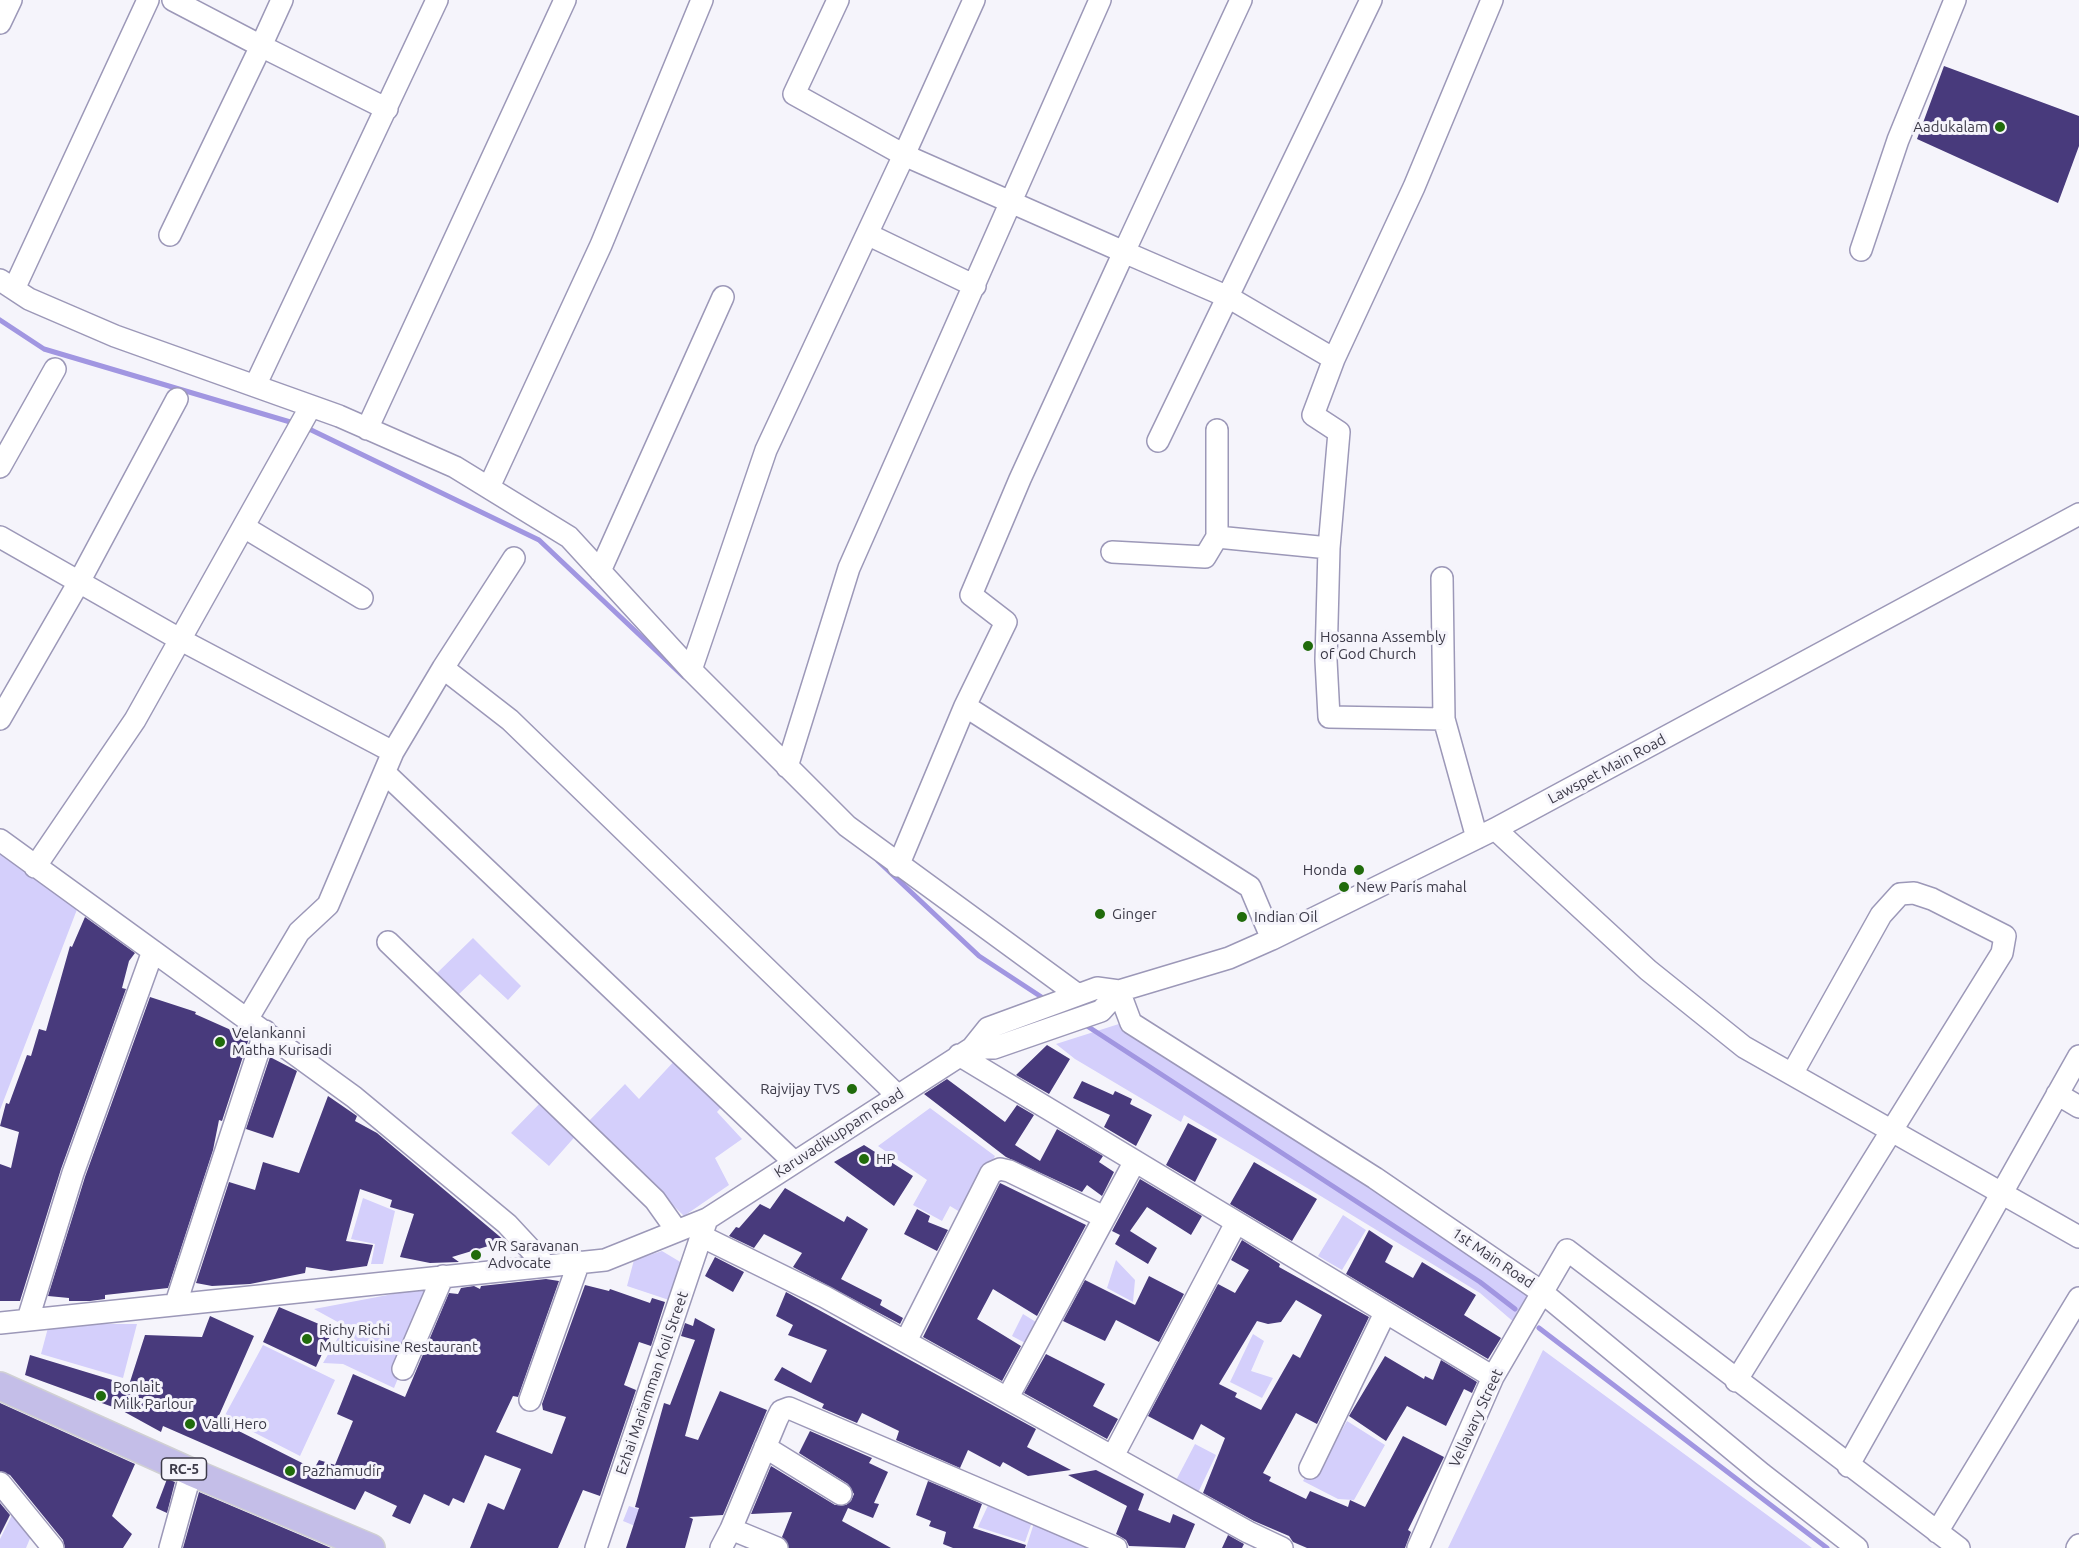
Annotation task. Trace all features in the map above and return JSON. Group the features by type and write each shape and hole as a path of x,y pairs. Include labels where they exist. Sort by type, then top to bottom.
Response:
{"main road":[{"name":"RC-5","path":"0,1386 191,1472 337,1542 371,1548"}],"street":[{"path":"0,23 11,0"},
{"path":"148,0 7,285 29,299 115,336 311,406 455,466 570,537 691,670 847,826 898,866 1078,995"},
{"path":"173,0 387,110"},
{"path":"170,235 282,0"},
{"path":"255,386 438,0"},
{"path":"367,429 565,0"},
{"path":"489,487 601,245 702,0"},
{"path":"838,0 794,94 904,155 1228,297 1334,359"},
{"path":"691,670 766,450 974,0"},
{"path":"787,767 849,568 1100,0"},
{"path":"898,866 965,706 1006,622 971,595 1020,479 1241,0"},
{"path":"1158,441 1371,0"},
{"path":"1444,719 1329,717 1326,660 1329,548 1339,432 1313,415 1334,359 1414,187 1492,0"},
{"path":"1861,250 1898,140 1955,0"},
{"path":"867,234 975,286"},
{"path":"600,571 723,297"},
{"path":"0,468 55,369"},
{"path":"0,719 79,582 177,399"},
{"path":"35,867 135,720 292,444 311,406"},
{"path":"1112,552 1205,557 1217,537 1217,430"},
{"name":"Lawspet Main Road","path":"1119,991 1229,958 1486,834 2079,514"},
{"path":"244,527 362,598"},
{"path":"0,537 181,640 393,752"},
{"path":"1217,537 1329,548"},
{"path":"248,1018 299,932 328,905 393,752 443,668 514,558"},
{"path":"1442,578 1444,719 1486,834 1744,1047 2079,1237"},
{"path":"443,668 510,720 897,1095"},
{"path":"965,706 1250,887 1272,939"},
{"path":"385,773 794,1162"},
{"path":"0,840 354,1097 507,1224 546,1266"},
{"path":"1792,1074 1881,915 1900,894 1914,893 1932,899 2005,936 2002,953 1736,1381 1959,1548"},
{"path":"388,942 655,1200 677,1231"},
{"path":"28,1319 73,1173 153,951"},
{"path":"965,1051 988,1028 1097,988 1119,991"},
{"path":"965,1051 994,1048 1101,1011 1119,991"},
{"name":"1st Main Road","path":"1119,991 1131,1023 1375,1178 1543,1293 1762,1474 1857,1548"},
{"path":"176,1303 265,1031"},
{"path":"965,1051 1135,1161 1493,1377"},
{"name":"Karuvadikuppam Road","path":"0,1323 605,1260 677,1231 704,1227 794,1162 965,1051"},
{"path":"1848,1466 2079,1056"},
{"path":"2057,1094 2079,1107"},
{"path":"1008,1397 1135,1161"},
{"path":"906,1341 991,1173 1000,1169 1009,1171 1104,1218"},
{"path":"1113,1456 1236,1223"},
{"path":"704,1227 825,1297 1248,1532 1282,1548"},
{"name":"Ezhai Mariamman Koil Street","path":"596,1548 704,1227"},
{"name":"Vellavary Street","path":"1418,1548 1493,1377 1567,1251 1736,1381"},
{"path":"530,1400 579,1262"},
{"path":"403,1369 443,1276"},
{"path":"1937,1532 2076,1309"},
{"path":"1310,1468 1385,1313"},
{"path":"777,1548 726,1539 781,1411 789,1408 801,1410 1116,1548"},
{"path":"765,1448 841,1494"},
{"path":"170,1548 191,1472"},
{"path":"0,1483 53,1548"}],"shaded area":[{"path":"0,840 81,899 0,1110"},
{"path":"473,938 521,986 508,1000 480,974 458,995 436,974"},
{"path":"1122,1023 1535,1292 1516,1324 1480,1293 1319,1195 1184,1115 1181,1122 1075,1059 1056,1044"},
{"path":"678,1057 726,1102 717,1112 742,1139 715,1158 729,1185 684,1216 588,1122 625,1084 639,1099"},
{"path":"545,1098 579,1132 549,1166 511,1133"},
{"path":"930,1108 995,1156 965,1215 950,1206 942,1221 913,1205 927,1180 878,1146"},
{"path":"363,1198 395,1211 383,1264 371,1264 375,1244 351,1239"},
{"path":"1343,1215 1366,1230 1342,1270 1318,1256"},
{"path":"662,1251 687,1266 675,1302 627,1286 634,1260"},
{"path":"1116,1260 1135,1280 1133,1302 1107,1288"},
{"path":"430,1287 434,1290 394,1388 343,1364 323,1363 345,1326 314,1309"},
{"path":"1023,1314 1036,1322 1029,1345 1012,1336"},
{"path":"49,1324 137,1324 123,1378 41,1354"},
{"path":"1253,1334 1264,1341 1251,1371 1273,1378 1262,1398 1230,1382"},
{"path":"263,1345 335,1380 300,1456 224,1417"},
{"path":"1543,1350 1812,1548 1448,1548"},
{"path":"1347,1421 1385,1445 1354,1500 1338,1499 1303,1481 1330,1431 1339,1435"},
{"path":"1195,1444 1216,1455 1196,1497 1173,1486"},
{"path":"991,1499 1034,1516 1025,1542 978,1527"},
{"path":"629,1506 681,1523 676,1543 623,1521"},
{"path":"12,1515 31,1536 26,1548 0,1548 0,1539"},
{"path":"1036,1517 1108,1548 1026,1548"}],"building":[{"name":"Aadukalam","path":"1944,66 2079,116 2079,146 2058,203 1917,139"},
{"path":"85,917 135,953 129,961 122,988 126,989 61,1169 20,1301 0,1301 0,1164 11,1168 19,1132 0,1126 6,1103 9,1104 27,1055 31,1056 39,1029 46,1031 70,946 72,947"},
{"path":"150,997 196,1012 195,1014 249,1038 222,1121 219,1120 213,1150 168,1288 105,1295 105,1299 90,1301 69,1301 69,1298 48,1296 85,1177"},
{"path":"1047,1045 1070,1059 1049,1094 1016,1075"},
{"path":"270,1057 297,1071 273,1138 246,1129"},
{"path":"947,1079 1005,1122 1017,1105 1034,1115 1015,1145 1040,1161 1057,1129 1103,1156 1099,1162 1114,1172 1102,1196 1087,1185 1082,1192 1006,1157 924,1094"},
{"path":"1082,1081 1113,1095 1115,1091 1132,1099 1130,1104 1152,1115 1136,1146 1104,1127 1110,1115 1073,1098"},
{"path":"328,1096 357,1116 355,1121 377,1133 505,1241 452,1257 459,1262 430,1263 400,1257 414,1214 390,1207 392,1200 360,1189 346,1241 373,1245 367,1266 331,1271 306,1267 305,1273 250,1284 212,1286 196,1283 229,1182 255,1190 263,1162 299,1173"},
{"path":"1188,1123 1217,1139 1195,1182 1166,1165"},
{"path":"864,1145 913,1176 894,1206 834,1162"},
{"path":"1254,1162 1317,1199 1292,1241 1230,1204"},
{"path":"1140,1179 1202,1216 1191,1235 1147,1207 1130,1231 1157,1248 1148,1264 1115,1244 1120,1235 1112,1231"},
{"path":"1000,1183 1086,1225 1037,1316 993,1289 977,1319 1021,1346 1002,1381 923,1337"},
{"path":"785,1188 844,1222 847,1216 868,1229 841,1279 882,1300 880,1305 903,1318 900,1324 793,1267 802,1253 764,1234 754,1248 729,1236 760,1204 770,1209"},
{"path":"917,1209 930,1216 928,1222 948,1230 937,1251 904,1234"},
{"path":"1369,1230 1393,1246 1385,1262 1413,1278 1422,1262 1476,1295 1464,1315 1501,1338 1488,1359 1346,1274"},
{"path":"1242,1240 1280,1264 1279,1267 1369,1317 1317,1424 1296,1413 1263,1473 1271,1477 1269,1481 1306,1499 1310,1491 1348,1507 1350,1500 1365,1507 1403,1436 1444,1457 1408,1530 1411,1532 1405,1548 1307,1548 1293,1542 1289,1536 1254,1521 1203,1493 1225,1438 1201,1424 1193,1440 1148,1416 1218,1284 1235,1293 1249,1270 1231,1260","holes":["1296,1300 1322,1315 1300,1358 1293,1354 1261,1410 1235,1397 1237,1393 1219,1384 1257,1321 1268,1324 1281,1322"]},
{"path":"715,1257 744,1272 733,1292 705,1276"},
{"path":"1149,1276 1184,1294 1159,1342 1116,1320 1105,1341 1063,1321 1085,1280 1135,1305"},
{"path":"546,1279 559,1281 518,1397 513,1396 496,1432 552,1454 566,1417 543,1410 542,1404 585,1285 609,1291 610,1289 650,1303 652,1298 665,1302 651,1346 639,1342 624,1385 636,1390 600,1496 583,1490 558,1548 470,1548 488,1503 504,1510 521,1469 485,1455 464,1503 453,1498 449,1506 424,1494 410,1524 392,1516 397,1506 365,1491 355,1510 163,1426 161,1432 121,1410 25,1375 30,1355 129,1385 145,1335 202,1337 210,1316 254,1336 217,1420 314,1469 319,1460 335,1465 353,1421 337,1414 353,1374 405,1397 449,1293 458,1294 461,1288 474,1286 480,1289 481,1286"},
{"path":"786,1292 1036,1429 1027,1447 1071,1470 1028,1476 1003,1462 1000,1467 968,1450 960,1468 896,1440 899,1431 862,1413 857,1423 822,1408 824,1404 774,1380 782,1367 811,1383 827,1350 788,1335 793,1325 776,1316"},
{"name":"Richy Richi Multicuisine Restaurant","path":"279,1307 333,1330 316,1367 263,1342"},
{"path":"695,1318 715,1329 685,1436 698,1440 720,1391 767,1410 723,1515 689,1517 693,1519 685,1548 626,1548 639,1508 635,1507 664,1403 670,1405 695,1340 681,1336 685,1323 693,1326"},
{"path":"1046,1354 1105,1384 1093,1406 1118,1419 1107,1439 1024,1393"},
{"path":"1385,1356 1424,1379 1425,1376 1433,1380 1441,1360 1477,1382 1472,1393 1464,1389 1446,1426 1407,1406 1386,1441 1349,1416"},
{"path":"0,1403 135,1464 112,1516 132,1534 123,1548 65,1548 63,1540 10,1475 0,1471"},
{"path":"810,1431 872,1458 869,1463 888,1472 874,1503 879,1504 873,1518 848,1508 842,1521 891,1548 789,1548 782,1537 792,1512 751,1514 771,1466 835,1505 846,1505 851,1501 854,1494 848,1484 799,1453"},
{"path":"1096,1470 1144,1494 1138,1510 1170,1523 1173,1514 1195,1524 1185,1548 1129,1546 1126,1540 1116,1534 1127,1506 1068,1475"},
{"path":"167,1479 175,1482 167,1513 156,1508"},
{"path":"928,1481 982,1504 973,1528 1026,1545 1025,1548 953,1548 943,1544 946,1532 929,1526 931,1521 916,1515"},
{"path":"199,1492 331,1548 183,1548"},
{"path":"0,1503 10,1515 0,1535"},
{"path":"1228,1535 1244,1544 1242,1548 1222,1548"}],"waterway":[{"path":"0,320 44,349 297,424"},
{"path":"305,427 539,540 684,677"},
{"path":"878,861 979,956 1046,1000"},
{"path":"1084,1024 1480,1282 1515,1309"},
{"path":"1539,1328 1827,1548"}],"place":[{"name":"Aadukalam","path":"2000,127"},
{"name":"Hosanna Assembly of God Church","path":"1308,646"},
{"name":"Honda","path":"1359,870"},
{"name":"New Paris mahal","path":"1344,887"},
{"name":"Ginger","path":"1100,914"},
{"name":"Indian Oil","path":"1242,917"},
{"name":"Velankanni Matha Kurisadi","path":"220,1042"},
{"name":"Rajvijay TVS","path":"852,1089"},
{"name":"HP","path":"864,1159"},
{"name":"VR Saravanan Advocate","path":"476,1255"},
{"name":"Richy Richi Multicuisine Restaurant","path":"307,1339"},
{"name":"Ponlait Milk Parlour","path":"101,1396"},
{"name":"Valli Hero","path":"190,1424"},
{"name":"Pazhamudir","path":"290,1471"}]}
